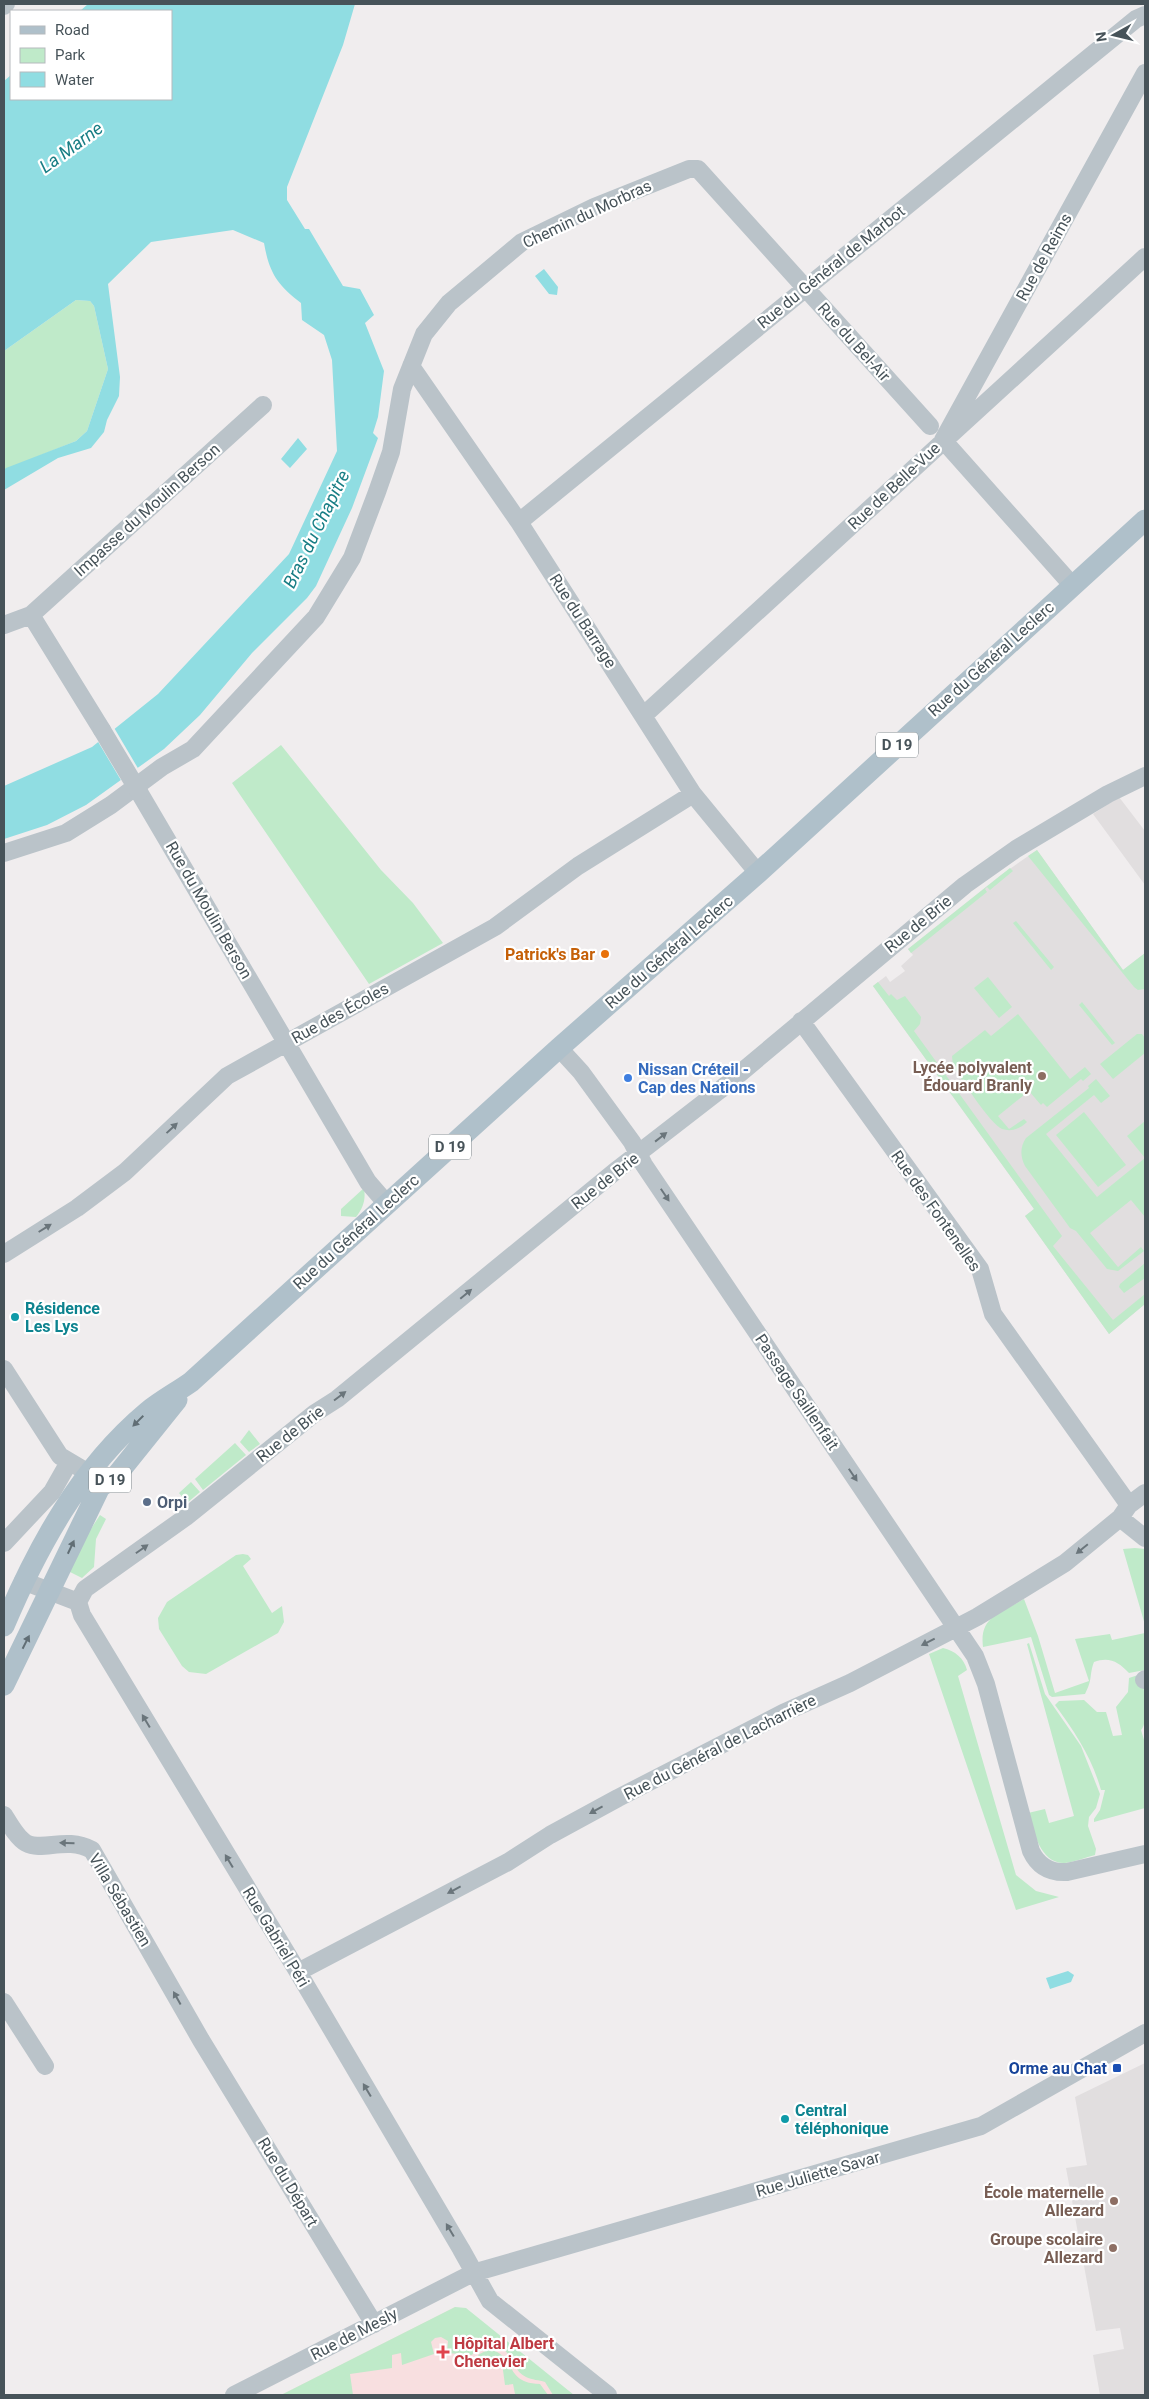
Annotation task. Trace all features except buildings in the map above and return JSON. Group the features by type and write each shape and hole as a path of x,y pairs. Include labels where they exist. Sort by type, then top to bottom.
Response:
{"main road":[{"name":"Rue du Général Leclerc","path":"23,1581 53,1528 94,1480 147,1412 191,1382 559,1048 758,873 1145,520"},
{"name":"Rue du Général Leclerc","path":"51,1592 94,1480"},
{"name":"D 19","path":"4,1626 23,1581"},
{"name":"D 19","path":"4,1685 51,1592"}],"street":[{"name":"Rue du Général de Marbot","path":"519,522 1136,19 1145,15"},
{"name":"Rue de Reims","path":"943,440 1145,73"},
{"name":"Chemin du Morbras","path":"4,853 66,833 111,805 162,766 193,749 316,617 352,558 391,452 402,389 424,334 449,303 522,242 645,185 689,169 698,169"},
{"name":"Rue du Bel-Air","path":"698,169 930,426"},
{"name":"Rue de Belle-Vue","path":"643,716 1145,257"},
{"name":"Rue du Barrage","path":"411,366 519,522 693,794 758,873"},
{"name":"Impasse du Moulin Berson","path":"31,615 264,405"},
{"path":"943,440 1072,585"},
{"path":"4,625 31,615"},
{"name":"Rue du Moulin Berson","path":"31,615 140,792 368,1182 387,1204"},
{"name":"Rue de Brie","path":"78,1602 85,1589 186,1517 315,1413 337,1399 720,1090 965,885 1016,849 1108,794 1145,776"},
{"name":"Rue des Écoles","path":"4,1254 77,1208 125,1172 227,1076 495,927 578,866 693,794"},
{"name":"Rue des Fontenelles","path":"801,1021 980,1269 994,1314 1124,1511 1145,1538"},
{"name":"Passage Saillenfait","path":"559,1048 580,1072 632,1142 638,1155 975,1656 986,1684 1035,1860 1049,1870 1058,1873 1145,1854"},
{"path":"4,1369 60,1456 94,1480"},
{"path":"4,1543 52,1492 69,1462"},
{"name":"Rue du Général de Lacharrière","path":"298,1972 508,1862 550,1835 618,1798 783,1713 850,1683 956,1628 1065,1563 1145,1493"},
{"path":"23,1581 78,1602"},
{"name":"Rue Gabriel Péri","path":"78,1602 82,1615 298,1972 490,2301 608,2395"},
{"name":"Villa Sébastien","path":"4,1815 24,1842 34,1846 80,1843 92,1850 201,2040"},
{"path":"4,2002 45,2066"},
{"name":"Rue Juliette Savar","path":"473,2273 981,2126 1145,2034"},
{"name":"Rue du Départ","path":"201,2040 374,2324"},
{"name":"Rue de Mesly","path":"234,2395 473,2273"}],"shaded area":[{"path":"1119,797 1145,831 1145,885 1093,814"},
{"name":"Lycée polyvalent Édouard Branly","path":"1037,850 1123,970 1145,953 1145,1304 1109,1334 1025,1216 1034,1209 873,986 886,976 890,982 905,971 901,966 913,955 908,949 1001,875"},
{"name":"Groupe scolaire Allezard","path":"1145,2063 1145,2395 1100,2395 1093,2355 1124,2349 1120,2328 1096,2331 1066,2168 1087,2165 1075,2097"},
{"name":"Hôpital Albert Chenevier","path":"455,2307 574,2395 281,2395"}],"green space":[{"path":"76,300 90,301 94,306 108,369 87,431 76,441 4,470 4,351"},
{"path":"281,745 381,870 413,903 443,943 369,984 232,783"},
{"path":"1037,850 1123,970 1145,953 1144,989 1138,990 1134,987 1028,856"},
{"path":"1010,868 1013,871 990,890 987,887 985,889 987,892 911,953 908,949"},
{"path":"1016,921 1054,967 1051,970 1013,923"},
{"path":"988,977 1012,1007 999,1018 974,988"},
{"path":"878,982 889,996 891,994 897,1000 905,996 921,1017 920,1024 914,1031 1062,1236 1053,1246 1113,1320 1145,1294 1145,1304 1109,1334 1025,1216 1034,1209 873,986"},
{"path":"1082,1002 1115,1043 1112,1045 1079,1005"},
{"path":"1018,1014 1070,1079 1085,1067 1091,1074 1083,1081 1081,1079 1047,1107 1043,1103 1041,1105 1029,1091 998,1116 1009,1129 1024,1119 1027,1122 1015,1129 1005,1130 990,1119 976,1100 953,1066 952,1056 985,1030 991,1036"},
{"path":"1137,1034 1142,1034 1145,1038 1145,1053 1113,1079 1100,1064"},
{"path":"1096,1079 1110,1096 1101,1103 1094,1095 1046,1134 1097,1197 1145,1158 1145,1217 1131,1200 1090,1233 1118,1267 1141,1247 1144,1251 1118,1271 1107,1269 1076,1231 1070,1228 1025,1166 1022,1159 1022,1148 1026,1138 1089,1088 1088,1086"},
{"path":"1084,1112 1126,1165 1098,1187 1056,1135"},
{"path":"1145,1121 1145,1158 1127,1136"},
{"path":"364,1188 363,1204 356,1217 341,1216 341,1209"},
{"path":"1145,1263 1145,1278 1124,1293 1119,1287 1120,1284"},
{"path":"249,1430 260,1444 249,1452 240,1442"},
{"path":"235,1443 246,1455 203,1490 195,1479"},
{"path":"191,1482 200,1492 187,1503 179,1493"},
{"path":"100,1515 106,1519 96,1539 94,1567 82,1578 68,1571 85,1538"},
{"path":"1123,1549 1145,1549 1145,1625"},
{"path":"236,1555 248,1555 251,1559 243,1566 272,1613 282,1606 284,1622 278,1633 206,1674 189,1672 182,1666 159,1629 158,1618 167,1602"},
{"path":"1024,1599 1038,1636 1055,1693 1089,1681 1075,1639 1110,1634 1112,1640 1145,1633 1145,1670 1129,1673 1113,1661 1099,1660 1094,1662 1089,1684 1085,1694 1052,1697 1049,1695 1031,1637 983,1647 984,1628 988,1622 1000,1612"},
{"path":"1029,1643 1045,1694 1081,1746 1100,1794 1096,1808 1089,1817 1088,1826 1096,1849 1095,1855 1065,1863 1056,1862 1044,1852 1039,1845 1028,1813 1045,1809 1049,1823 1074,1816 1027,1644"},
{"path":"943,1648 958,1656 964,1662 967,1670 958,1676 1016,1875 1036,1891 1059,1897 1016,1910 929,1654"},
{"path":"1141,1674 1145,1704 1145,1720 1141,1730 1145,1743 1145,1808 1094,1822 1100,1810 1105,1790 1101,1790 1093,1767 1082,1746 1055,1705 1059,1701 1084,1700 1097,1712 1106,1712 1113,1736 1122,1735 1116,1707 1128,1692 1129,1678"},
{"path":"455,2307 466,2308 574,2395 553,2395 545,2382 528,2378 521,2374 507,2353 498,2345 482,2345 472,2355 447,2353 448,2341 441,2337 435,2338 431,2342 434,2354 402,2365 401,2353 392,2355 392,2368 350,2374 353,2395 281,2395"},
{"path":"489,2349 498,2352 504,2357 520,2379 540,2384 548,2395 515,2394 513,2384 505,2385 502,2363 479,2367 478,2355"}],"water":[{"path":"88,4 355,4 343,45 287,187 287,200 305,229 309,229 343,286 360,289 374,315 365,323 384,371 378,417 373,433 378,438 352,508 316,586 307,598 252,653 200,715 164,749 86,805 47,825 4,839 4,786 92,747 158,694 289,554 337,451 332,360 324,335 302,320 301,303 275,277 264,243 233,230 151,242 108,284 120,377 119,396 107,420 104,432 91,448 58,458 4,490 4,470 6,468 76,441 87,431 108,369 94,306 90,301 76,300 4,351 4,81 10,76 10,100 172,100 172,10 81,10"},
{"path":"544,269 558,287 557,295 549,294 535,276"},
{"path":"298,438 307,449 290,468 281,459"},
{"path":"1068,1971 1074,1975 1071,1982 1050,1989 1046,1978"}],"pier":[{"path":"113,726 139,770 122,782 97,740"}],"place":[{"name":"Patrick's Bar","path":"605,954"},
{"name":"Lycée polyvalent Édouard Branly","path":"1042,1076"},
{"name":"Nissan Créteil - Cap des Nations","path":"628,1078"},
{"name":"Résidence Les Lys","path":"15,1317"},
{"name":"Orpi","path":"147,1502"},
{"name":"Orme au Chat","path":"1117,2068"},
{"name":"Central téléphonique","path":"785,2119"},
{"name":"École maternelle Allezard","path":"1114,2201"},
{"name":"Groupe scolaire Allezard","path":"1113,2248"},
{"name":"Hôpital Albert Chenevier","path":"443,2352"}],"water label":[{"name":"La Marne","path":"71,147"},
{"name":"Bras du Chapitre","path":"316,529"}]}
